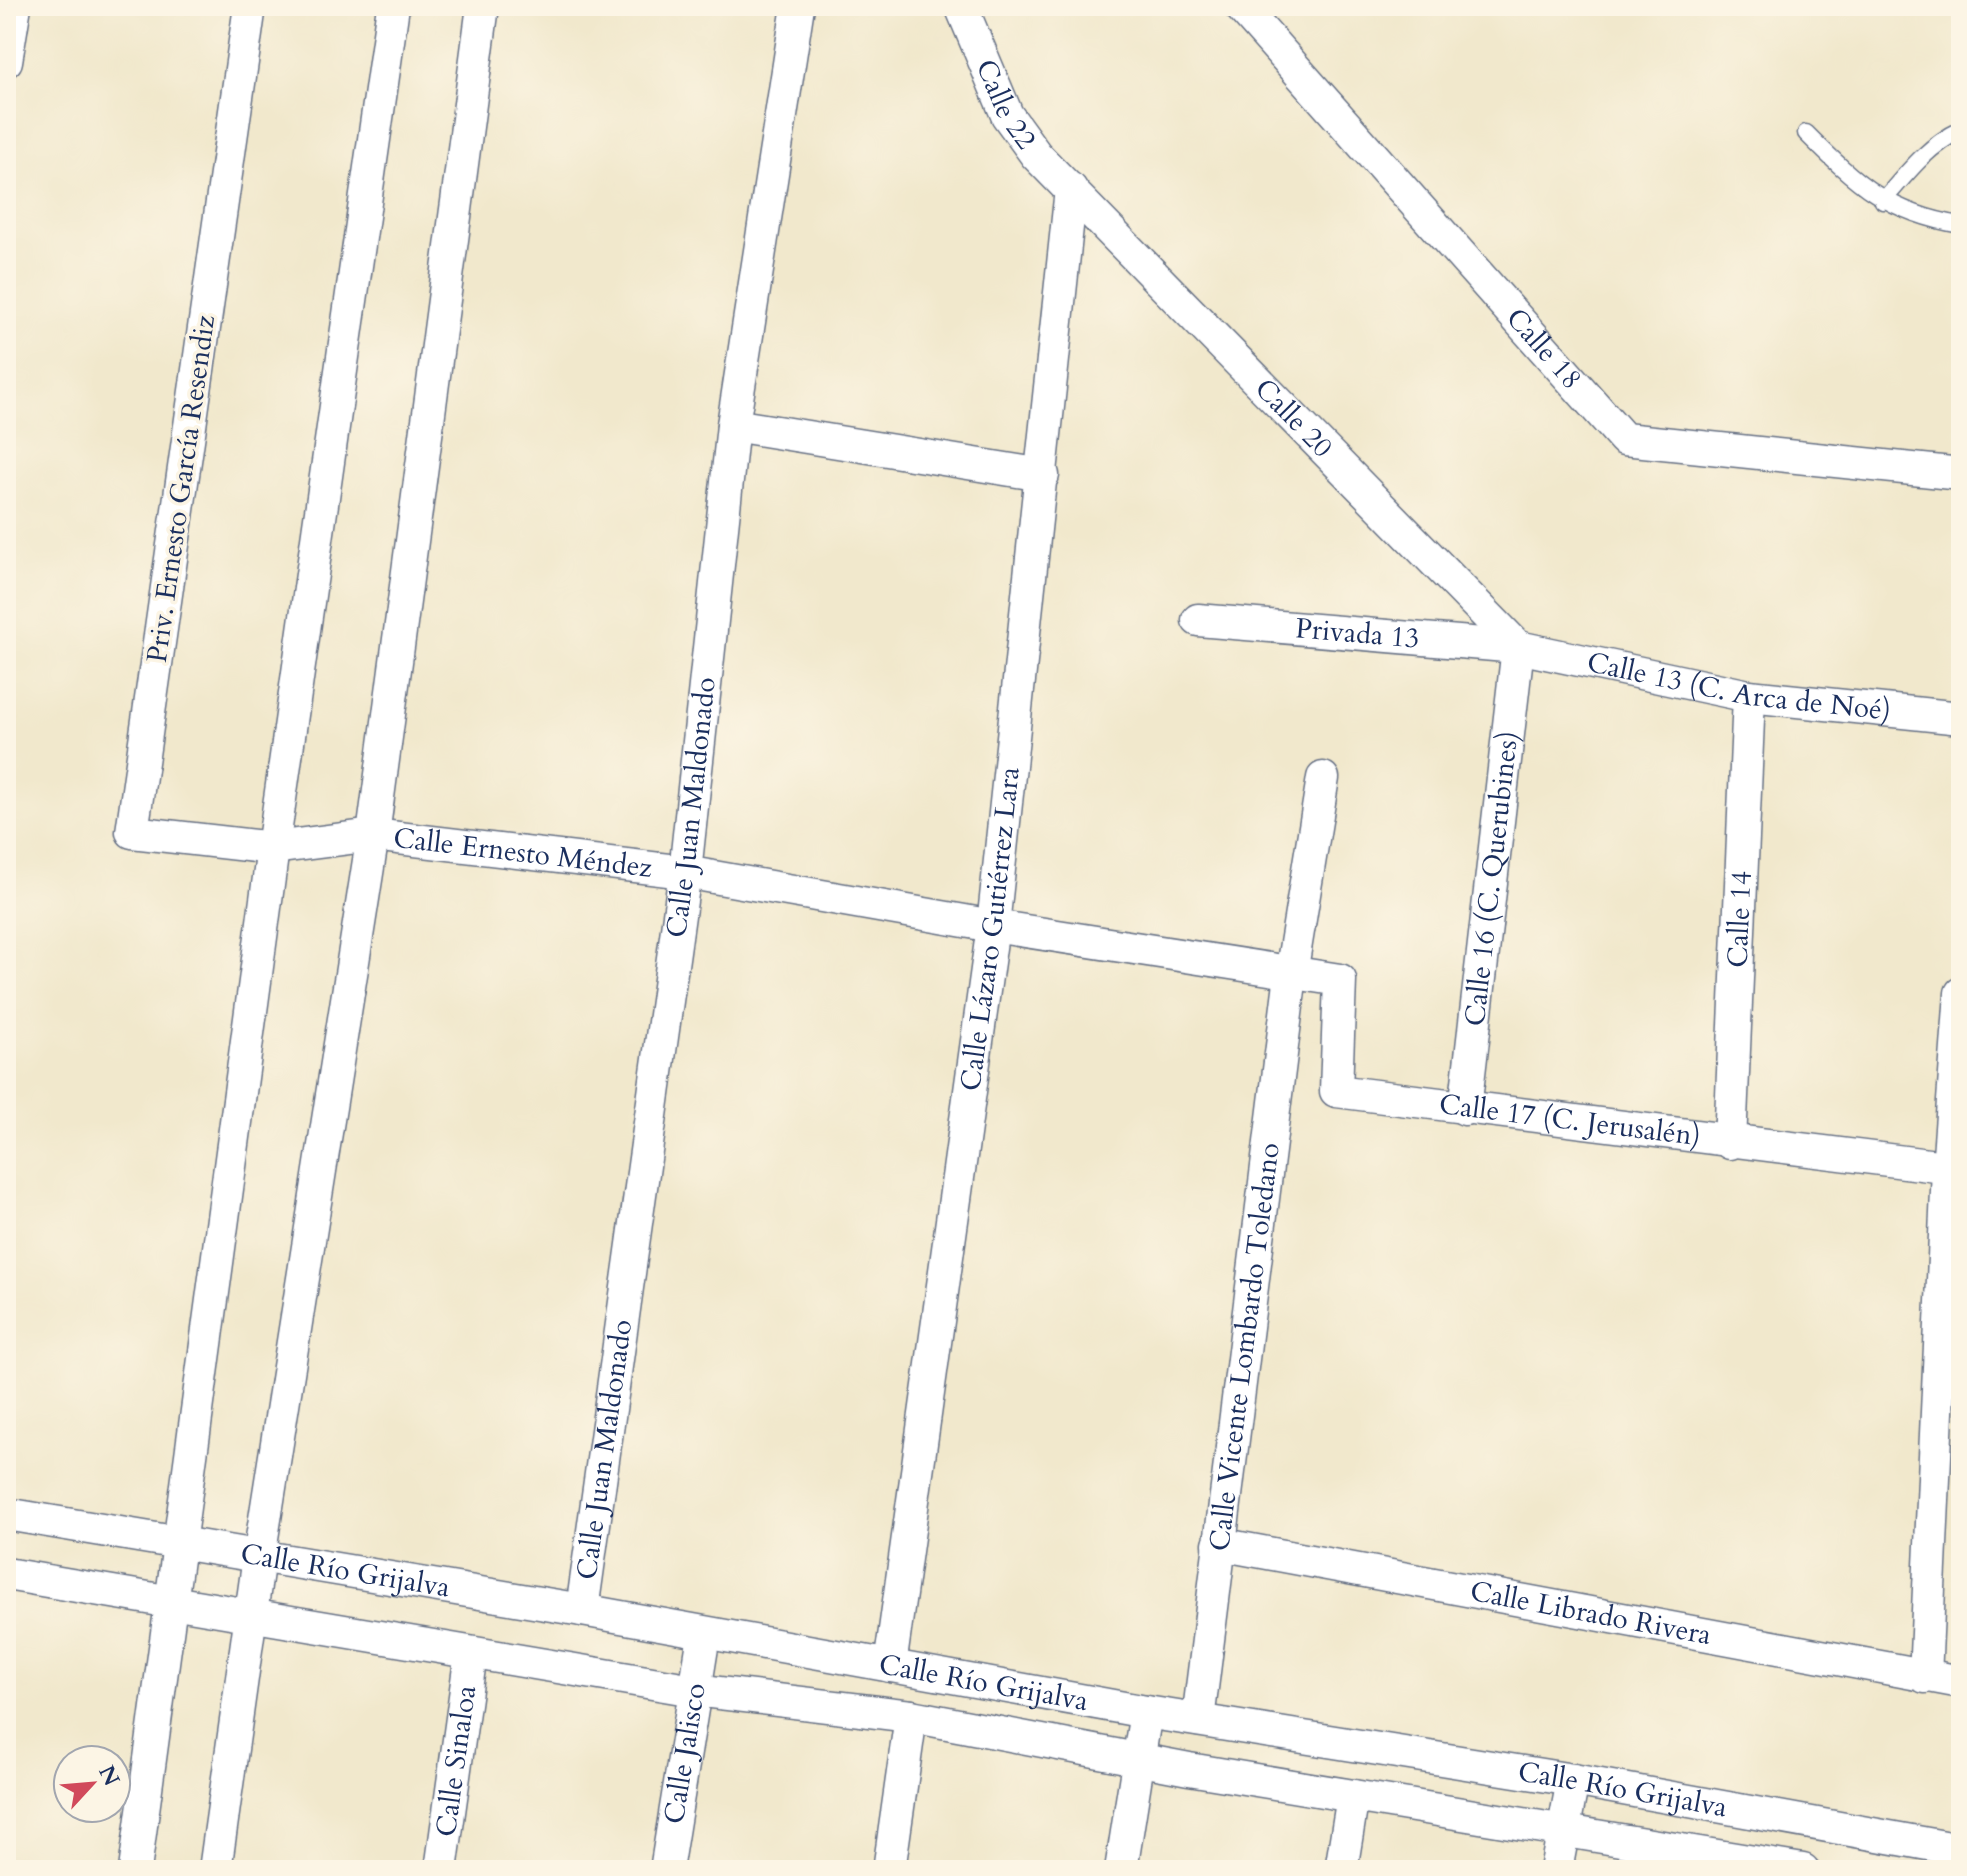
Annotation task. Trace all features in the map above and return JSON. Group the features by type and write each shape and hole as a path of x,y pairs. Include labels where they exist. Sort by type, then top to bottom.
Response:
{"street":[{"path":"6,61 15,6"},
{"name":"Priv. Ernesto García Resendiz","path":"250,6 132,832 273,848"},
{"path":"135,1870 273,848 393,6"},
{"path":"215,1870 259,1557 373,835 483,6"},
{"name":"Calle Juan Maldonado","path":"582,1610 685,872 733,425 798,6"},
{"name":"Calle 22","path":"961,6 1007,115 1036,155 1071,189"},
{"name":"Calle 18","path":"1240,6 1624,439 1961,474"},
{"name":"Calle Lázaro Gutiérrez Lara","path":"890,1666 993,926 1071,189"},
{"name":"Calle 20","path":"1071,189 1518,647"},
{"path":"733,425 1043,475"},
{"name":"Privada 13","path":"1198,620 1518,647"},
{"name":"Calle 13 (C. Arca de Noé)","path":"1518,647 1749,696 1961,718"},
{"name":"Calle 16 (C. Querubines)","path":"1465,1109 1518,647"},
{"name":"Calle 14","path":"1730,1143 1749,696"},
{"name":"Calle Vicente Lombardo Toledano","path":"1198,1720 1291,974 1323,778"},
{"name":"Calle Ernesto Méndez","path":"273,848 373,835 685,872 1291,974"},
{"name":"Calle 17 (C. Jerusalén)","path":"1291,974 1340,980 1336,1091 1954,1169"},
{"path":"1925,1677 1961,993"},
{"name":"Calle Río Grijalva","path":"6,1514 582,1610 704,1635 1146,1712 1573,1780 1961,1850"},
{"name":"Calle Librado Rivera","path":"1219,1544 1961,1682"},
{"name":"Calle Río Grijalva","path":"6,1574 694,1690 911,1716 1353,1796 1803,1870"},
{"name":"Calle Jalisco","path":"666,1870 704,1635"},
{"name":"Calle Sinaloa","path":"441,1870 471,1653"},
{"path":"1121,1870 1146,1712"},
{"path":"889,1870 911,1716"},
{"path":"1556,1870 1573,1780"},
{"path":"1341,1870 1353,1796"}],"lane":[{"path":"1883,201 1916,162 1946,137 1961,130"},
{"path":"1806,133 1850,176 1883,201 1934,220 1961,225"}]}
